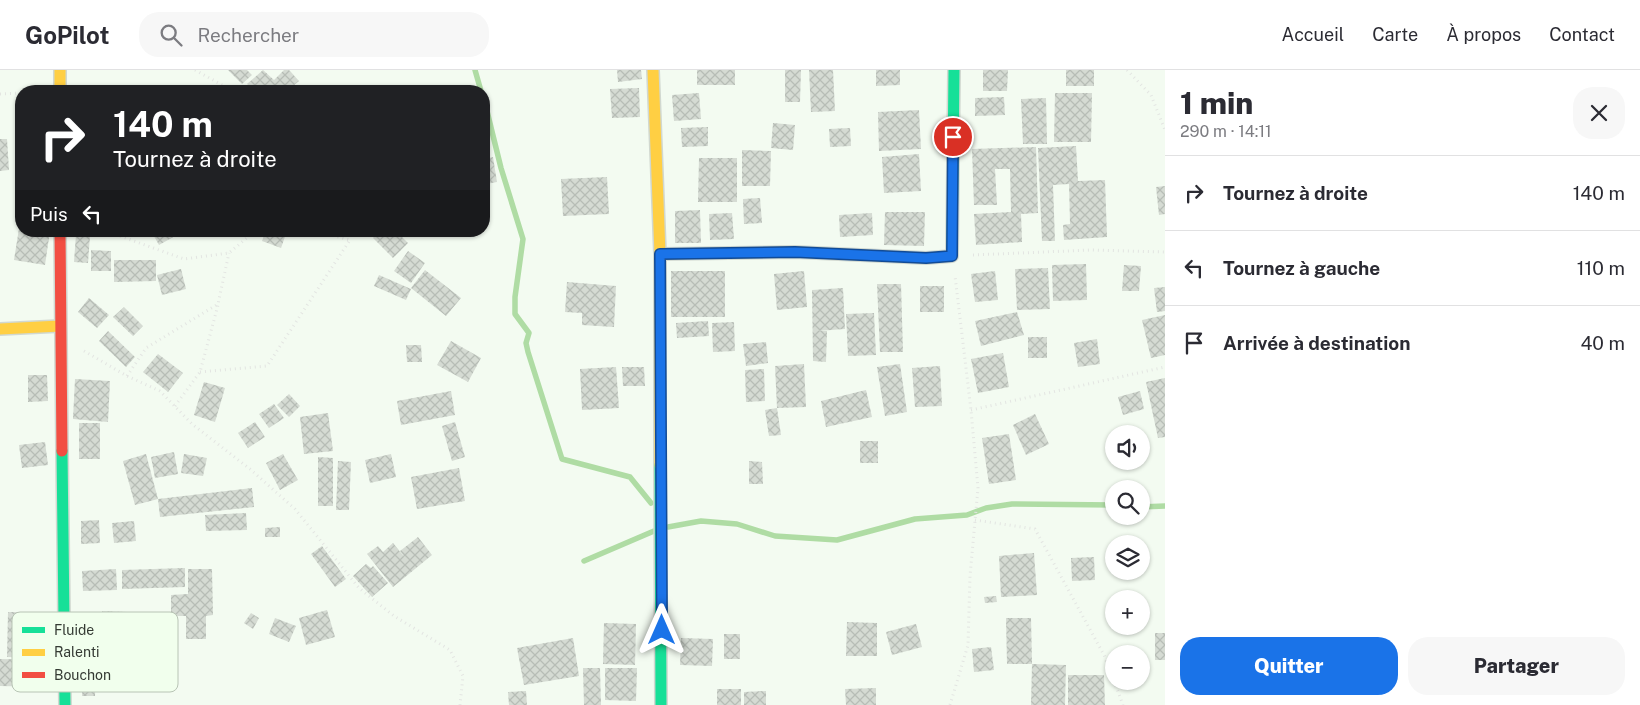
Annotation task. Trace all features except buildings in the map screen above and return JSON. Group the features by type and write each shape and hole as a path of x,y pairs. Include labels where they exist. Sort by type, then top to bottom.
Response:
{"street":[{"path":"60,70 60,85"},
{"path":"654,70 660,254 662,705"},
{"path":"660,254 795,252 926,258 952,256 954,70"},
{"path":"60,237 64,612"},
{"path":"0,329 60,326"},
{"path":"65,692 65,705"}],"path":[{"path":"195,70 222,85"},
{"path":"1127,70 1151,95 1165,130"},
{"path":"0,94 15,93"},
{"path":"123,237 184,259 228,253 248,237"},
{"path":"200,372 267,366 350,240 339,237"},
{"path":"950,705 968,645 970,576 978,488 971,410 952,256 1091,250 1165,252"},
{"path":"175,406 200,372 218,304 228,253"},
{"path":"128,376 146,348 218,304"},
{"path":"81,350 160,391 192,424 250,469 295,509 359,588 394,616 450,650 463,676 460,705"},
{"path":"971,410 1165,368"},
{"path":"975,520 1035,529 1105,658"},
{"path":"1117,690 1123,705"}],"waterway":[{"path":"475,70 479,85"},
{"path":"490,123 501,168 523,239 515,297 515,314 529,333 526,343 528,352 562,459 630,477 651,503"},
{"path":"668,527 701,521 737,524 775,536 837,540 915,519 967,515 986,508 1012,504 1105,505"},
{"path":"1150,507 1165,506"},
{"path":"584,561 654,531"}],"traffic: fast":[{"path":"952,253 954,70"},
{"path":"62,451 64,612"},
{"path":"660,465 661,705"},
{"path":"65,692 65,705"}],"traffic: slow":[{"path":"60,70 60,85"},
{"path":"653,70 660,254 660,465"},
{"path":"660,254 795,252 926,258 952,256 952,253"},
{"path":"0,329 60,326"}],"traffic: jam":[{"path":"60,237 62,451"}],"route":[{"path":"662,630 660,254 795,252 926,258 952,256 953,137"}]}
